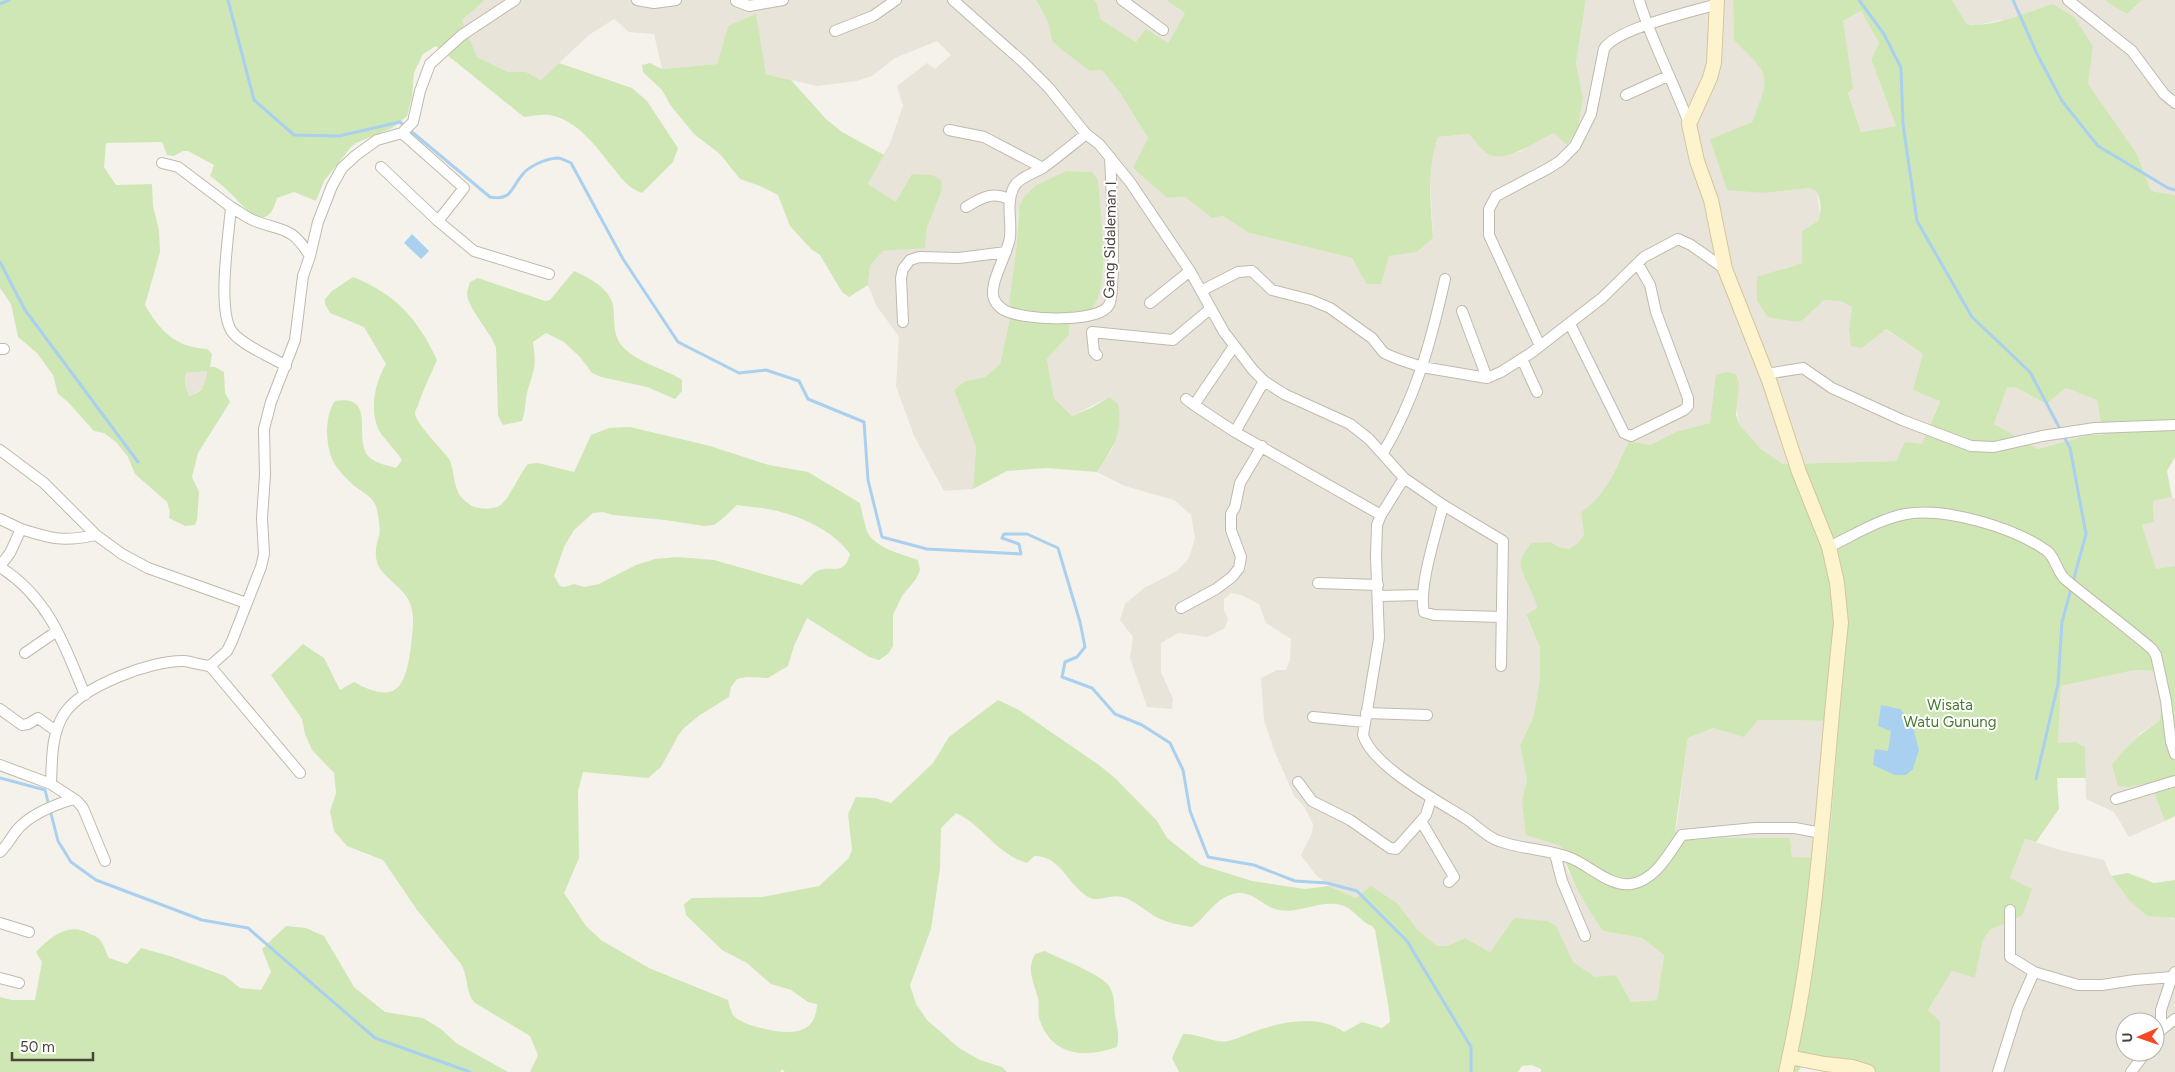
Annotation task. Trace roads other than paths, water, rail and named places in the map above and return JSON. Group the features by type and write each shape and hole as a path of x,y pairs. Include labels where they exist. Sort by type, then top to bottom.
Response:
{"street":[{"path":"210,666 226,651 232,641 255,584 264,554 262,518 265,475 264,429 271,402 295,340 303,276 318,222 342,168 354,156 378,140 407,128 430,64 462,35 515,0"},
{"path":"637,0 667,3 676,0"},
{"path":"736,1 749,6 783,0"},
{"path":"835,31 873,16 896,0"},
{"path":"953,0 1023,62 1049,88 1086,134 1099,144 1110,157 1149,208 1190,271 1210,309 1234,346 1264,381 1284,394 1350,424 1383,453 1404,478 1443,505 1503,541 1501,666"},
{"path":"1122,0 1163,30"},
{"path":"1639,0 1646,25 1668,76 1678,93 1689,124 1697,161 1711,200 1725,270 1766,374 1799,472 1829,546 1836,583 1841,623 1821,833 1804,981 1786,1072"},
{"path":"2068,0 2132,51 2164,94 2175,103"},
{"path":"1540,346 1489,235 1489,209 1496,196 1549,168 1560,161 1575,146 1592,114 1604,50 1607,44 1646,25 1718,2 1714,63 1710,78 1689,124"},
{"path":"1626,95 1668,76"},
{"path":"407,128 464,188 438,221"},
{"path":"949,130 984,137 1043,168"},
{"path":"966,207 994,194 1009,199 1020,181 1043,168 1086,134"},
{"name":"Gang Sidaleman I","path":"1009,199 1010,237 993,288 995,300 1003,310 1016,315 1063,318 1092,316 1103,311 1110,304 1112,296 1112,186 1110,157"},
{"path":"162,163 178,167 231,207 254,221 290,231 310,256"},
{"path":"381,167 438,221 474,251 549,274"},
{"path":"231,207 226,244 227,321 233,333 241,340 286,366"},
{"path":"1201,291 1238,272 1252,271 1272,290 1311,300 1330,308 1372,338 1384,353 1422,367 1487,378 1501,372 1540,346 1570,324 1644,258 1678,239 1691,245 1725,270"},
{"path":"903,322 901,278 906,263 910,260 919,257 958,258 1006,252"},
{"path":"1570,324 1624,433 1631,436 1684,410 1688,406 1688,398 1656,312 1650,284 1638,264"},
{"path":"1150,303 1190,271"},
{"path":"1383,453 1409,404 1422,367 1445,279"},
{"path":"1092,332 1173,340 1210,309"},
{"path":"1462,311 1487,378"},
{"path":"1092,316 1094,352 1097,355"},
{"path":"1234,346 1190,402 1235,432 1381,515"},
{"path":"1522,359 1537,392"},
{"path":"1766,374 1803,368 1832,388 1902,420 1971,446 1994,447 2095,428 2175,425"},
{"path":"1235,432 1264,381"},
{"path":"1181,608 1216,589 1232,577 1239,568 1241,557 1231,530 1231,514 1235,507 1240,483 1262,446"},
{"path":"0,450 44,483 96,535 122,554 148,568 246,603"},
{"path":"1404,478 1381,515 1377,525 1379,638 1362,735 1365,744 1386,765 1431,799 1468,820 1491,838 1518,847 1555,854 1588,866 1618,883 1631,884 1652,874 1662,864 1682,835 1755,828 1795,828 1821,833"},
{"path":"1443,505 1428,568 1423,595 1423,610 1426,614 1502,617"},
{"path":"1829,546 1886,520 1908,514 1930,513 1973,519 2009,532 2049,552 2064,578 2152,649 2158,664 2166,701 2171,742 2175,754"},
{"path":"0,519 20,529 51,539 72,540 96,535"},
{"path":"20,529 10,553 0,566 18,578 43,605 57,631 85,695"},
{"path":"1318,583 1423,595"},
{"path":"25,653 57,631"},
{"path":"52,784 56,731 65,712 104,682 166,662 185,661 210,666 300,773"},
{"path":"0,709 22,725 38,718 56,731"},
{"path":"1313,717 1365,718 1427,715"},
{"path":"0,765 52,784 73,799 82,808 105,861"},
{"path":"2116,799 2175,781"},
{"path":"1298,782 1312,801 1350,820 1390,848 1396,849 1401,846 1426,815 1431,799"},
{"path":"0,852 7,846 17,830 28,818 42,813 56,804 73,799"},
{"path":"1421,821 1454,877 1449,882"},
{"path":"1555,854 1562,881 1585,936"},
{"path":"2010,910 2010,956 2034,972 2078,985 2102,986 2173,975 2161,1012"},
{"path":"0,923 29,932"},
{"path":"1998,1072 2018,1008 2034,972"},
{"path":"0,978 19,983"},
{"path":"2165,1028 2175,1019"},
{"path":"1790,1057 1852,1067 1868,1072"}],"water":[{"path":"412,234 429,251 421,259 404,243"},
{"path":"1881,705 1900,709 1912,723 1919,750 1913,769 1906,775 1895,775 1873,765 1875,749 1888,751 1891,731 1878,726"}],"waterway":[{"path":"0,4 9,0"},
{"path":"228,0 254,100 294,135 339,136 400,122 490,197 497,198 507,195 525,172 538,164 557,158 571,163 623,259 678,342 739,373 766,370 799,381 808,399 864,422 868,480 882,537 927,549 1021,554 1019,544 1002,538 1004,534 1027,534 1058,548 1080,622 1085,647 1077,657 1065,662 1062,677 1092,688 1115,714 1142,725 1170,743 1183,770 1190,811 1208,857 1254,865 1295,881 1327,883 1357,891 1407,941 1471,1047 1471,1072"},
{"path":"1859,0 1884,34 1901,68 1903,124 1917,221 1972,317 2030,372 2070,448 2086,534 2062,622 2058,684 2036,779"},
{"path":"2013,0 2038,56 2062,101 2098,146 2168,188 2175,190"},
{"path":"0,262 25,310 138,462"},
{"path":"0,778 45,790 58,841 71,862 96,880 202,920 248,928 375,1038 470,1072"}],"park label":[{"name":"Wisata Watu Gunung","path":"1950,714"}]}
